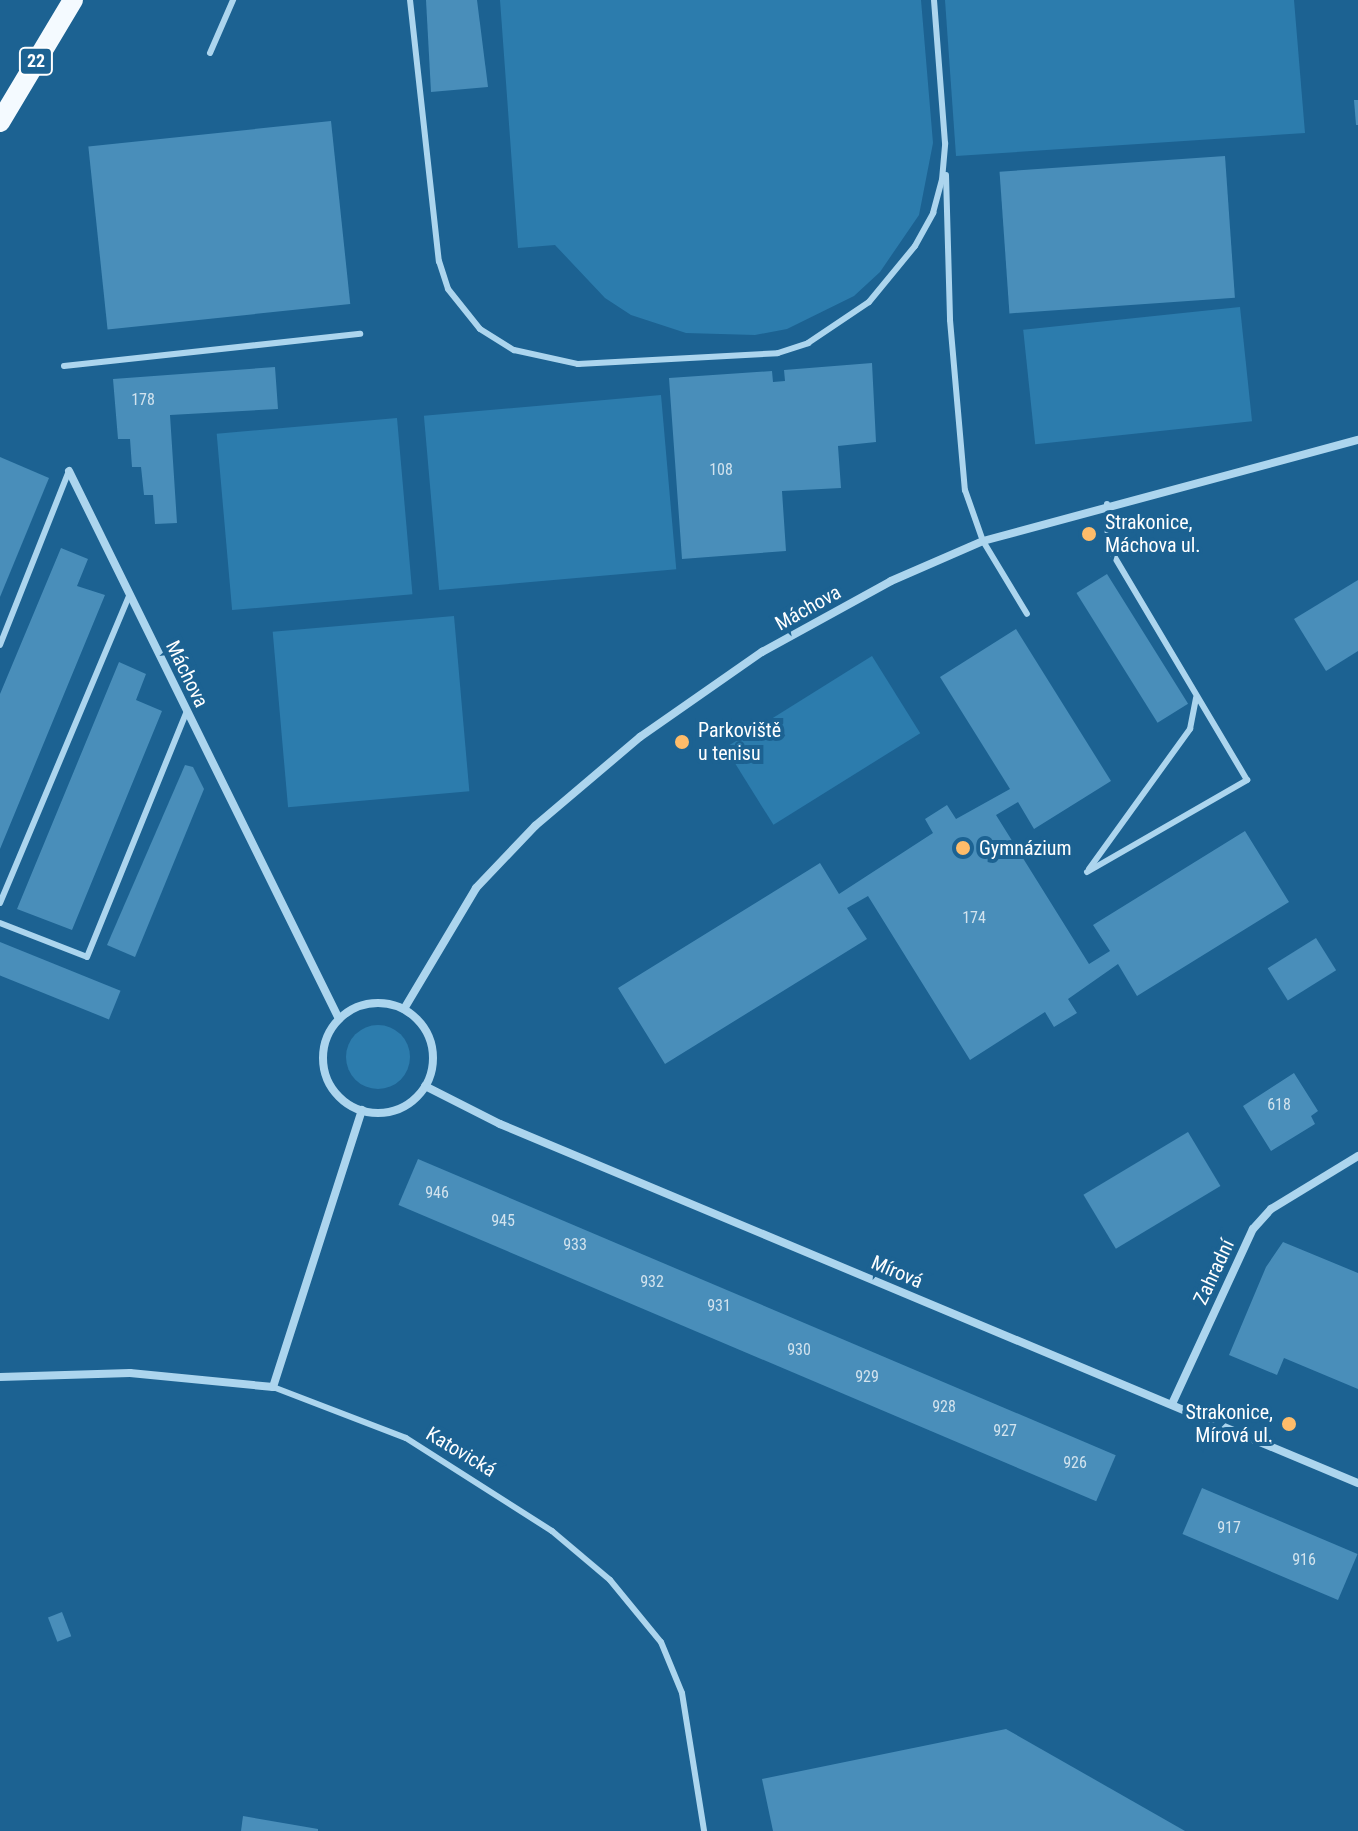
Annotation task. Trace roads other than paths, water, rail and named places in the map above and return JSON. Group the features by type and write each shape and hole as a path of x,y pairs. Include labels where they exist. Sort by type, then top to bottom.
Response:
{"main road":[{"name":"22","path":"0,122 73,0"}],"street":[{"name":"Máchova","path":"404,1009 476,888 535,826 640,737 762,652 891,581 983,541 1107,504 1358,440"},
{"name":"Máchova","path":"69,471 339,1019"},
{"path":"370,1004 404,1009 430,1040 433,1063 425,1086 395,1110 362,1110 339,1096 325,1072 325,1044 339,1019 370,1004"},
{"name":"Mírová","path":"425,1086 514,1131 1358,1483"},
{"path":"273,1387 362,1110"},
{"name":"Zahradní","path":"1172,1404 1253,1229 1271,1209 1358,1156"},
{"name":"Katovická","path":"0,1377 130,1373 273,1387"}],"lane":[{"path":"210,53 233,0"},
{"path":"410,0 439,261 448,289 480,329 543,360 578,364 778,353 808,343 869,302 898,271 933,213 945,143"},
{"path":"934,0 945,143 950,320 965,490 983,541 1027,614"},
{"path":"64,366 360,334"},
{"path":"0,645 69,471"},
{"path":"1107,504 1108,546 1247,780 1087,872 1190,729 1196,698"},
{"path":"0,903 130,594"},
{"path":"0,923 87,957 187,711"},
{"name":"Katovická","path":"273,1387 419,1446 552,1531 610,1580 661,1642 682,1693 704,1831"}],"place":[{"name":"Strakonice, Máchova ul.","path":"1089,534"},
{"name":"Parkoviště u tenisu","path":"682,742"},
{"name":"Gymnázium","path":"963,848"},
{"name":"Strakonice, Mírová ul.","path":"1289,1424"}]}
